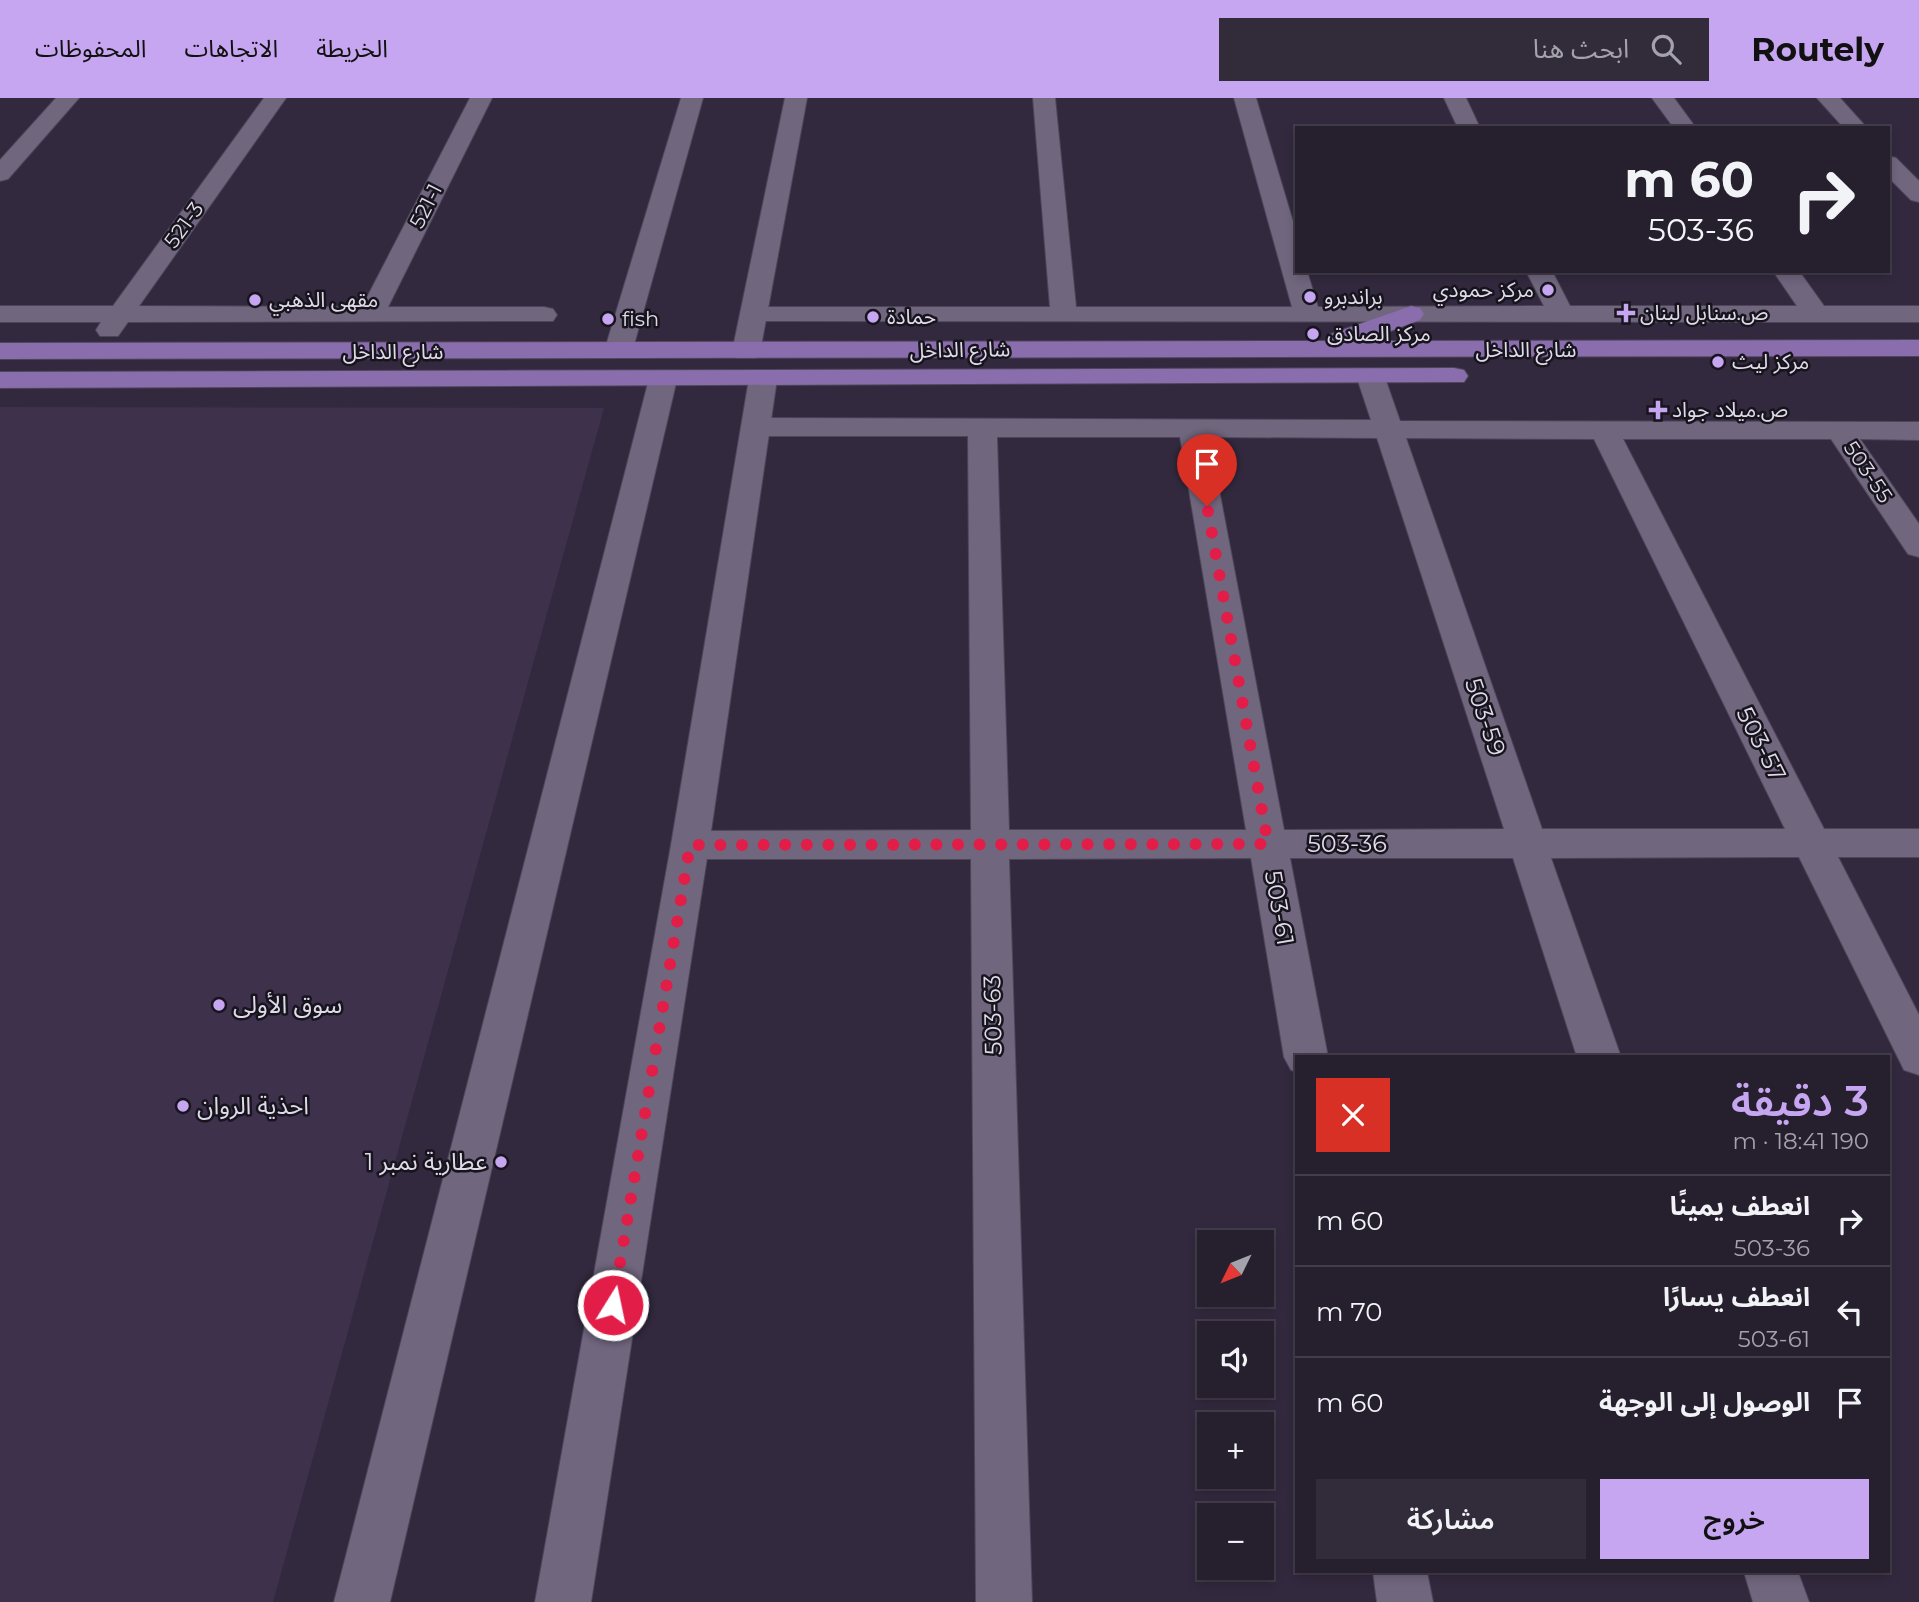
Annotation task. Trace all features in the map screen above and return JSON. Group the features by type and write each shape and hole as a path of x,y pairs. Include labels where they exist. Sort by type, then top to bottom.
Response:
{"main road":[{"path":"1310,351 1411,314"},
{"name":"شارع الداخل","path":"0,380 663,379 755,366 1069,349 1310,351 1919,348"},
{"name":"شارع الداخل","path":"0,351 618,352 755,366 1371,378 1479,376"},
{"name":"شارع الداخل","path":"1533,375 1919,373"}],"street":[{"path":"0,174 68,98"},
{"name":"521-3","path":"93,351 275,98"},
{"name":"521-1","path":"371,315 481,98"},
{"path":"618,352 692,98"},
{"path":"563,1602 690,845 755,427 754,315 796,98"},
{"path":"1044,98 1064,314"},
{"path":"1245,98 1295,272"},
{"path":"1455,98 1468,126"},
{"path":"1663,98 1684,126"},
{"path":"1828,98 1854,126"},
{"path":"1890,165 1919,166"},
{"path":"1890,166 1919,195"},
{"path":"1295,273 1307,314"},
{"path":"1540,273 1561,314"},
{"path":"1787,273 1816,314"},
{"path":"0,314 544,315"},
{"path":"754,315 1919,314"},
{"name":"503-59","path":"1371,378 1598,1055"},
{"path":"362,1602 663,379"},
{"path":"755,427 1919,431"},
{"name":"503-63","path":"982,428 1004,1602"},
{"name":"503-61","path":"1193,428 1307,1055"},
{"name":"503-57","path":"1604,430 1919,1057"},
{"name":"503-55","path":"1840,431 1919,547"},
{"name":"503-36","path":"690,845 1919,843"},
{"path":"1400,1573 1405,1602"},
{"path":"1771,1573 1781,1602"}],"shaded area":[{"name":"سوق الأولى","path":"0,407 604,408 273,1602 0,1602"}],"place":[{"name":"مركز حمودي","path":"1548,290"},
{"name":"براندبرو","path":"1310,297"},
{"name":"مقهى الذهبي","path":"255,300"},
{"name":"ص.سنابل لبنان","path":"1626,313"},
{"name":"حمادة","path":"873,317"},
{"name":"fish","path":"608,319"},
{"name":"مركز الصادق","path":"1313,334"},
{"name":"مركز ليث","path":"1718,362"},
{"name":"ص.ميلاد جواد","path":"1658,410"},
{"name":"سوق الأولى","path":"219,1005"},
{"name":"احذية الروان","path":"183,1106"},
{"name":"عطارية نمبر 1","path":"501,1162"}],"route":[{"path":"613,1305 690,845 1268,844 1207,506"}]}
